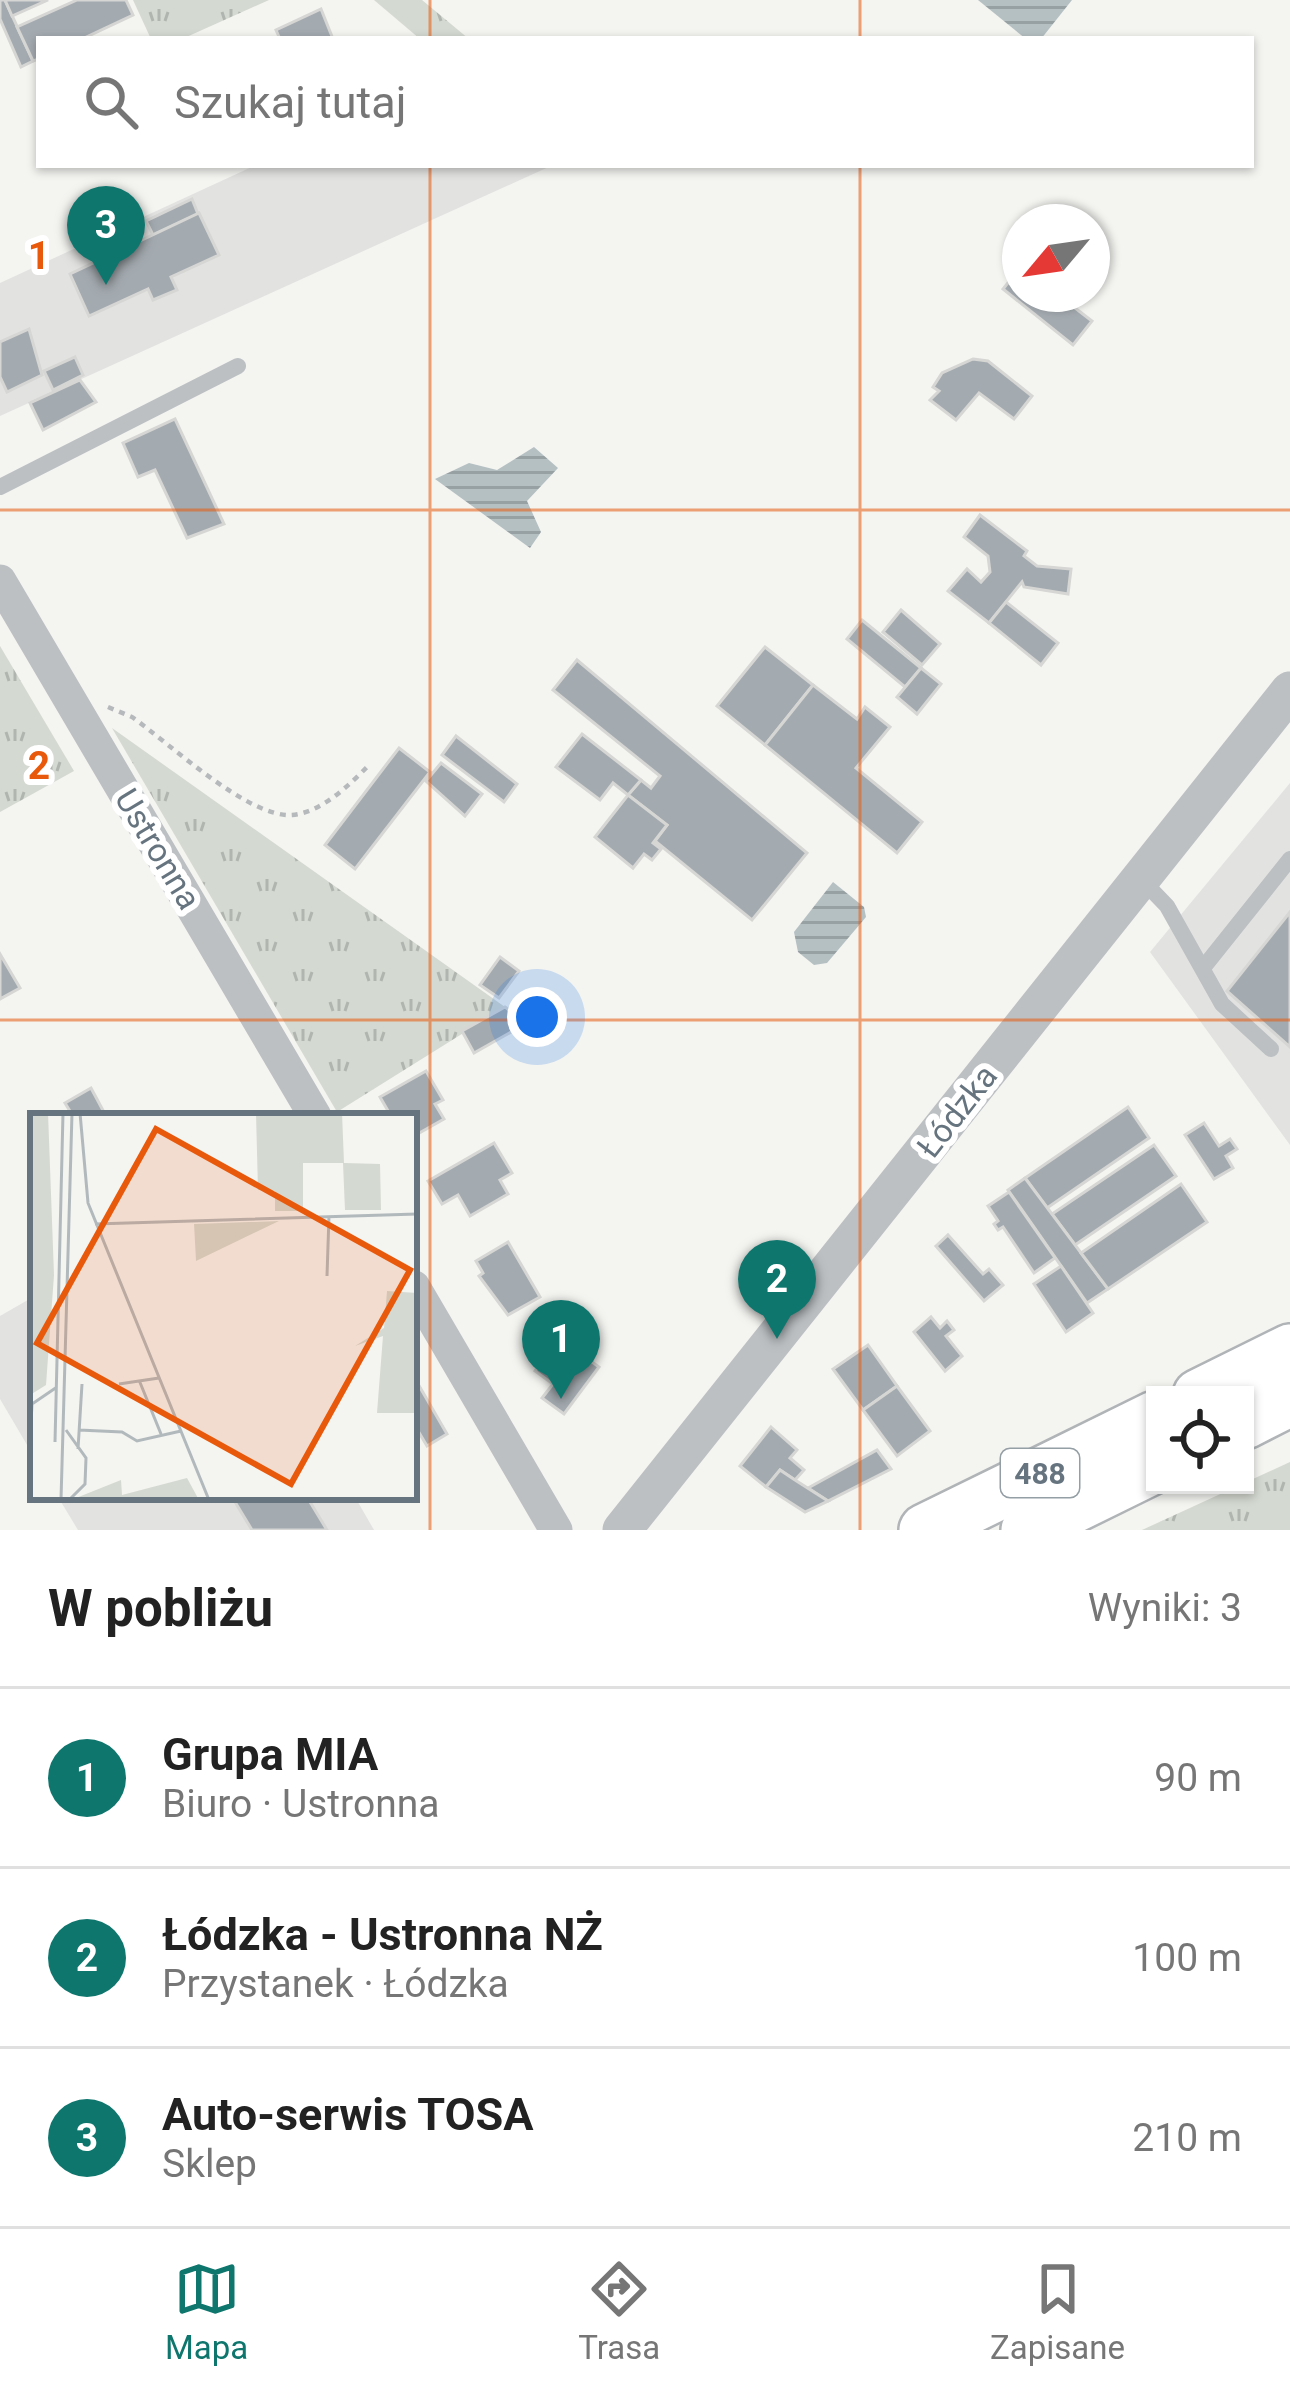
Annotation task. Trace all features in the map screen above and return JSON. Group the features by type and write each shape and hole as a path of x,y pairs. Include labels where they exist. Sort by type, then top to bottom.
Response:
{"main road":[{"path":"1217,1386 1290,1350"},
{"path":"1254,1418 1290,1400"},
{"name":"488","path":"925,1530 1146,1421"},
{"name":"488","path":"1027,1530 1146,1471"}],"street":[{"name":"Ustronna","path":"0,581 313,1113"},
{"name":"Łódzka","path":"622,1530 1290,691"},
{"path":"417,1292 556,1530"}],"lane":[{"path":"0,488 238,366"},
{"path":"1202,968 1290,859"},
{"path":"1141,879 1167,906 1222,1004 1270,1049"}],"path":[{"path":"81,719 111,706 260,810 294,815 339,795 370,764"}],"shaded area":[{"path":"978,0 1072,0 1043,36 1022,36"},
{"path":"249,168 546,168 0,416 0,283"},
{"path":"534,447 558,468 527,501 541,532 530,548 435,479 469,463 497,470"},
{"path":"1290,783 1290,1145 1150,952"},
{"path":"833,882 864,907 866,917 827,963 814,965 798,952 794,932"},
{"path":"30,1299 30,1450 0,1399 0,1316"},
{"path":"60,1500 357,1500 374,1530 78,1530"}],"green space":[{"path":"133,0 269,0 189,36 150,36"},
{"path":"374,0 422,0 465,36 416,36"},
{"path":"0,646 74,771 0,812"},
{"path":"112,728 505,1007 337,1112"},
{"path":"1290,1462 1290,1530 1142,1530 1220,1494 1254,1494 1254,1479"}],"building":[{"path":"0,0 5,0 33,61 21,67 0,19"},
{"path":"5,0 48,0 12,16"},
{"path":"77,0 126,0 133,15 88,36 36,36 33,61 17,27"},
{"path":"321,9 332,36 279,36 276,30"},
{"path":"192,199 198,214 153,235 146,221"},
{"path":"199,213 219,255 171,277 177,290 153,300 148,289 89,316 70,274"},
{"path":"1032,312 1080,312 1092,321 1073,345"},
{"path":"29,329 42,375 7,392 0,377 0,342"},
{"path":"75,357 83,375 53,390 44,371"},
{"path":"973,359 988,361 1032,396 1014,419 979,393 956,420 930,400 939,391 933,387 942,373"},
{"path":"80,380 96,402 43,430 30,403"},
{"path":"175,419 224,524 187,538 155,470 138,477 123,443"},
{"path":"980,515 1027,551 1024,556 1037,566 1071,569 1068,594 1024,587 1022,582 989,623 948,591 967,569 981,582 990,572 988,556 964,537"},
{"path":"1006,602 1058,643 1041,665 989,623"},
{"path":"901,610 940,644 922,665 883,632"},
{"path":"862,620 921,668 905,687 847,639"},
{"path":"765,647 813,685 765,745 717,706"},
{"path":"577,660 807,853 752,920 655,841 667,825 628,795 641,780 651,788 660,776 553,690"},
{"path":"921,668 941,684 917,714 897,697"},
{"path":"813,685 857,719 865,707 890,727 856,768 922,822 897,853 765,745"},
{"path":"582,734 641,780 628,795 613,783 600,800 556,767"},
{"path":"456,736 517,784 504,802 442,755"},
{"path":"399,748 430,772 355,869 325,845"},
{"path":"441,763 482,794 465,816 426,781"},
{"path":"628,795 667,825 653,843 661,849 652,860 644,854 633,868 595,837"},
{"path":"1290,912 1290,1047 1227,991"},
{"path":"0,954 20,988 0,999"},
{"path":"500,957 519,971 499,998 480,985"},
{"path":"505,1007 527,1023 474,1053 462,1031"},
{"path":"426,1071 443,1100 435,1104 444,1119 417,1134 417,1113 389,1113 380,1097"},
{"path":"91,1088 104,1113 71,1113 65,1103"},
{"path":"1128,1107 1149,1138 1047,1208 1025,1178"},
{"path":"1204,1123 1219,1146 1230,1139 1237,1149 1226,1156 1233,1168 1214,1179 1185,1135"},
{"path":"494,1143 512,1173 500,1180 508,1194 470,1216 458,1195 442,1204 428,1181"},
{"path":"1154,1145 1176,1176 1075,1245 1052,1214"},
{"path":"1025,1178 1108,1289 1087,1303 1008,1190"},
{"path":"1181,1184 1207,1222 1108,1289 1081,1253"},
{"path":"1009,1192 1055,1258 1034,1273 1003,1227 998,1230 988,1206"},
{"path":"948,1235 983,1274 989,1269 1003,1285 984,1301 936,1246"},
{"path":"508,1242 540,1297 508,1315 479,1276 483,1273 476,1261"},
{"path":"1061,1266 1093,1313 1066,1332 1034,1284"},
{"path":"931,1317 940,1328 947,1321 954,1330 946,1336 962,1356 945,1371 914,1332"},
{"path":"559,1338 599,1367 564,1414 542,1398 553,1384 535,1371"},
{"path":"868,1345 897,1386 863,1410 833,1369"},
{"path":"417,1382 447,1434 427,1446 417,1429"},
{"path":"897,1386 930,1431 897,1456 863,1410"},
{"path":"771,1427 797,1450 790,1458 804,1470 795,1480 780,1470 766,1487 740,1466"},
{"path":"877,1450 891,1469 828,1501 808,1488"},
{"path":"780,1470 828,1501 805,1512 766,1487"},
{"path":"234,1500 309,1500 327,1530 252,1530"}],"place":[{"name":"Auto-serwis TOSA","path":"106,285"},
{"name":"Łódzka - Ustronna NŻ","path":"777,1339"},
{"name":"Grupa MIA","path":"561,1399"}]}
